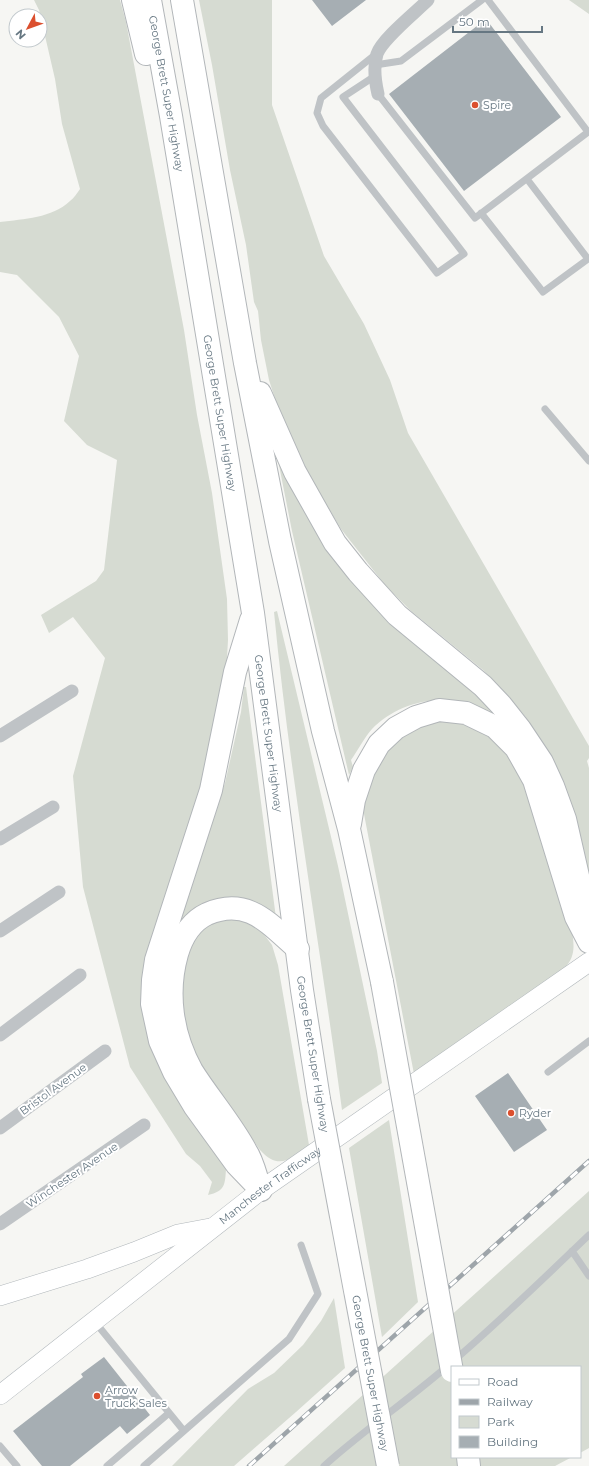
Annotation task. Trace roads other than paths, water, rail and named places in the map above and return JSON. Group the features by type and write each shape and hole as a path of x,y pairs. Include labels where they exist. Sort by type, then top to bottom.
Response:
{"highway":[{"path":"133,0 149,68 171,116"},
{"name":"George Brett Super Highway","path":"150,0 171,116 253,613 298,949 302,990 319,1099 388,1466"},
{"path":"182,0 246,363 280,541 323,731 350,829 382,982 451,1366"},
{"path":"246,363 295,472 335,543 358,572 397,615 483,686 501,705 520,728 542,762 553,786 565,819 586,902 589,924"},
{"path":"253,613 235,672 211,790 156,960 152,1004 160,1041 174,1072 195,1107 237,1165 262,1190"},
{"path":"350,829 354,800 364,770 379,744 396,728 416,717 439,710 466,713 495,727 516,748 534,780 576,917 589,942"},
{"path":"262,1190 247,1152 192,1070 182,1048 175,1026 171,1002 174,966 180,943 189,927 201,917 218,910 236,908 258,915 298,949"}],"main road":[{"name":"Manchester Trafficway","path":"2,1389 95,1322 262,1190 589,962"},
{"path":"0,1296 87,1269 178,1234 214,1227"}],"street":[{"path":"378,94 375,81 376,64 388,39 428,0"},
{"path":"0,736 72,692"},
{"path":"0,839 53,807"},
{"path":"0,931 59,892"},
{"path":"0,1035 80,975"},
{"name":"Bristol Avenue","path":"0,1128 105,1051"},
{"name":"Winchester Avenue","path":"0,1224 144,1126"}],"lane":[{"path":"335,86 464,254 437,273 323,126 317,113 321,98 335,86 376,64 401,62 482,0"},
{"path":"378,94 475,218 588,132 488,0"},
{"path":"343,97 376,64"},
{"path":"481,213 543,292 588,259 526,179"},
{"path":"545,409 589,461"},
{"path":"548,1072 589,1041"},
{"path":"324,1466 348,1444 450,1364 589,1235"},
{"path":"144,1466 289,1339 318,1294 301,1246"},
{"path":"572,1251 589,1276"},
{"path":"95,1322 184,1431"},
{"path":"107,1466 169,1414"},
{"path":"0,1446 17,1466"}],"railway":[{"path":"249,1466 589,1161"}],"place":[{"name":"Spire","path":"475,105"},
{"name":"Ryder","path":"511,1113"},
{"name":"Arrow Truck Sales","path":"97,1396"}]}
